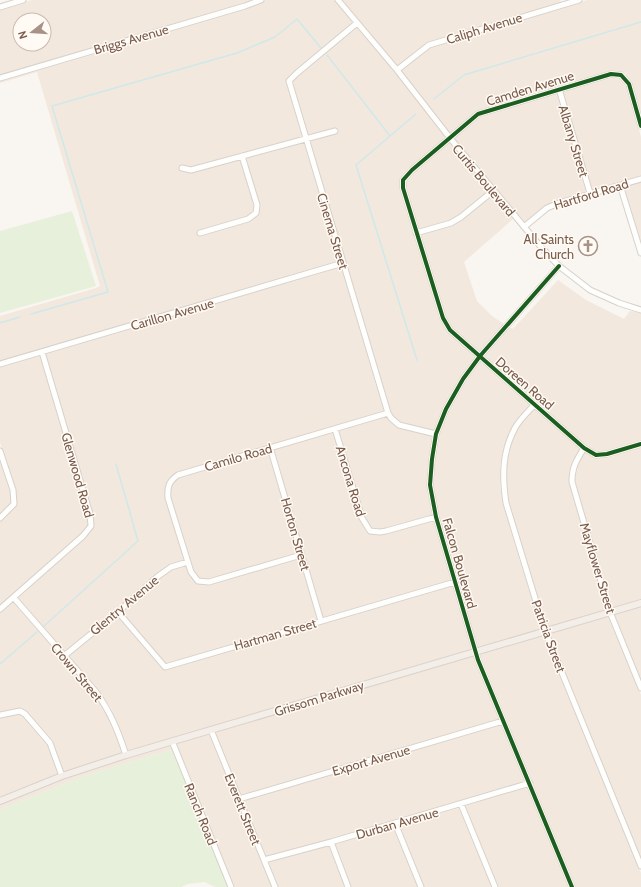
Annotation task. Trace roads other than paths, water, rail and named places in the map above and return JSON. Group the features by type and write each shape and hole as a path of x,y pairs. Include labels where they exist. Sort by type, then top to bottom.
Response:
{"main road":[{"name":"Grissom Parkway","path":"0,801 62,776 126,755 641,603"}],"street":[{"path":"0,7 24,0"},
{"name":"Briggs Avenue","path":"0,78 261,0"},
{"name":"Curtis Boulevard","path":"338,0 397,70 493,191 559,266 590,290 619,303 641,310"},
{"name":"Caliph Avenue","path":"397,70 429,45 563,2 579,0"},
{"name":"Cinema Street","path":"356,23 289,81 388,413"},
{"name":"Camden Avenue","path":"416,233 403,188 403,180 412,170 478,114 610,74 621,75 629,84 641,126"},
{"name":"Albany Street","path":"559,89 590,193"},
{"path":"182,168 190,170 336,130"},
{"path":"200,233 248,219 256,213 257,204 242,156"},
{"name":"Hartford Road","path":"524,227 547,208 559,203 641,179"},
{"path":"620,185 641,252"},
{"path":"416,233 451,223 462,217 493,191"},
{"name":"Doreen Road","path":"416,233 443,318 450,330 584,448 596,455 607,454 641,444"},
{"name":"Carillon Avenue","path":"0,364 343,263"},
{"name":"Falcon Boulevard","path":"559,266 480,356 463,379 446,409 436,434 430,485 436,517 475,652 572,887"},
{"name":"Glenwood Road","path":"0,610 83,536 92,526 90,514 42,352"},
{"name":"Patricia Street","path":"535,404 516,427 506,447 503,466 503,484 506,503 545,631 641,866"},
{"path":"388,413 398,425 436,434"},
{"name":"Camilo Road","path":"188,562 168,498 168,490 171,480 178,475 388,413"},
{"name":"Ancona Road","path":"335,429 362,518 370,531 386,531 436,517"},
{"name":"Horton Street","path":"270,448 321,621"},
{"name":"Mayflower Street","path":"584,448 574,464 572,482 610,612 641,688"},
{"path":"0,452 13,490 14,504 0,518"},
{"path":"188,562 191,572 198,580 209,582 301,554"},
{"name":"Glentry Avenue","path":"64,656 166,570 188,562"},
{"name":"Hartman Street","path":"118,612 164,667 455,582"},
{"name":"Crown Street","path":"14,598 96,692 108,709 126,755"},
{"path":"0,715 20,711 25,714 50,743 62,776"},
{"name":"Export Avenue","path":"239,799 503,721"},
{"name":"Everett Street","path":"211,730 275,887"},
{"name":"Ranch Road","path":"172,741 231,887"},
{"name":"Durban Avenue","path":"264,860 331,842 530,783"},
{"path":"461,804 495,887"},
{"path":"395,823 421,887"},
{"path":"331,842 348,887"}],"waterway":[{"path":"31,314 108,292 52,106 237,53 275,37 297,19 321,48"},
{"path":"434,99 464,75 641,22"},
{"path":"327,55 390,136"},
{"path":"416,114 356,165 417,360"},
{"path":"0,323 20,317"},
{"path":"44,626 138,541 116,464"},
{"path":"0,664 37,632"}],"place":[{"name":"All Saints Church","path":"588,246"}]}
